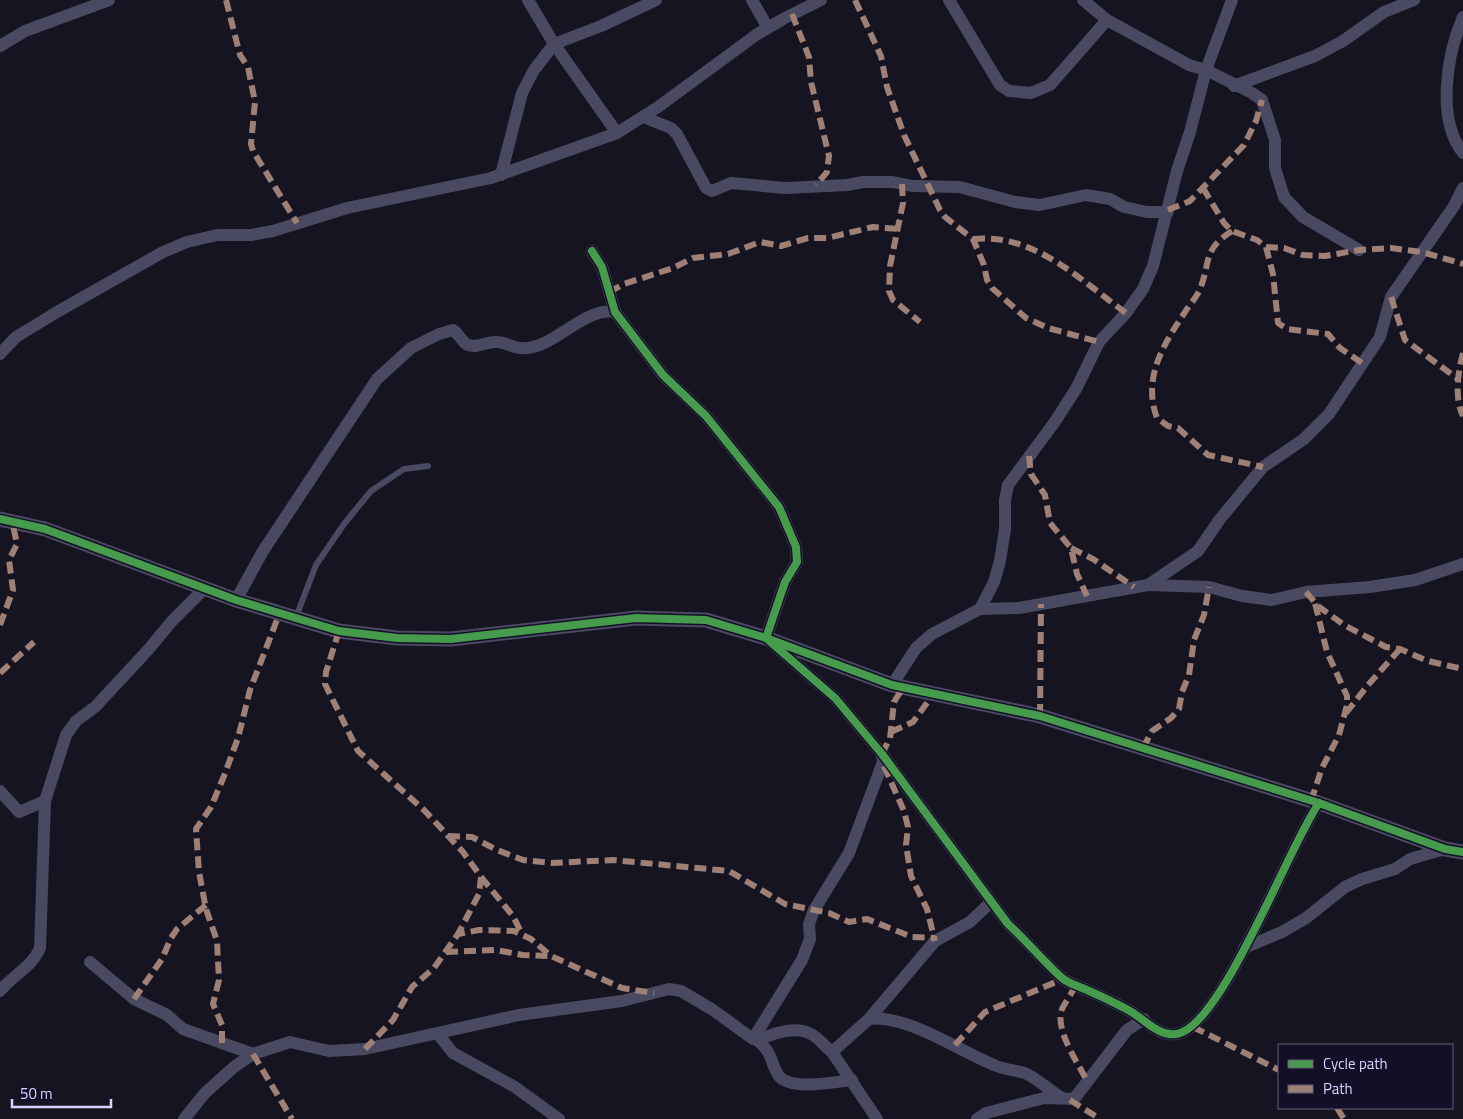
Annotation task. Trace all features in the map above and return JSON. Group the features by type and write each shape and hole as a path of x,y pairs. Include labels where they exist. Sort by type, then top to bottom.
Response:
{"street":[{"path":"0,46 25,30 109,0"},
{"path":"528,0 554,44 618,133"},
{"path":"501,175 522,93 534,70 554,44 601,26 656,0"},
{"path":"752,0 768,28"},
{"path":"0,354 16,337 57,312 164,252 186,242 217,236 251,235 274,231 347,208 501,175 618,133 768,28 821,0"},
{"path":"949,0 1000,85 1009,91 1031,93 1050,85 1107,20"},
{"path":"1083,0 1107,20 1189,65 1206,70 1262,100 1274,140 1275,168 1284,197 1290,206 1303,217 1359,250"},
{"path":"980,609 994,582 1000,561 1005,529 1005,500 1008,485 1054,424 1076,390 1099,342 1126,313 1154,266 1176,171 1190,132 1206,70 1232,0"},
{"path":"1234,86 1315,56 1343,41 1384,12 1414,0"},
{"path":"1463,17 1449,56 1448,90 1449,125 1463,153"},
{"path":"643,117 671,128 677,134 706,188 712,191 730,184 785,188 847,185 863,182 893,182 912,186 960,187 1015,202 1040,205 1086,195 1110,199 1124,207 1147,212 1168,212"},
{"path":"1148,585 1198,550 1220,519 1264,467 1304,439 1328,414 1380,337 1382,323 1391,297 1454,206 1463,188"},
{"path":"592,251 602,266 615,312 676,389 706,416 779,507 786,521 796,547 797,562 785,582 766,638"},
{"path":"236,600 263,551 377,379 411,348 439,334 453,330 470,346 494,341 526,349 544,344 600,313 615,312"},
{"path":"0,519 46,529 236,600 340,631 397,638 451,639 636,618 706,620 766,638 892,685 1040,716 1319,803 1445,848 1463,852"},
{"path":"892,685 916,648 932,634 980,609 1019,608 1148,585 1209,587 1242,596 1272,600 1306,592 1370,587 1415,580 1463,564"},
{"path":"0,991 34,960 40,948 45,801 66,735 76,721 95,707 172,621 205,588"},
{"path":"766,638 835,698 882,754 1008,924 1034,947 1063,979 1144,1019 1160,1032 1177,1034 1193,1026 1217,998 1244,948 1306,820 1319,803"},
{"path":"755,1040 802,960 810,939 810,924 814,910 849,853 860,828 882,762 882,754"},
{"path":"0,791 19,812 45,801"},
{"path":"1244,948 1282,932 1306,918 1345,887 1362,879 1395,869 1410,860 1445,848"},
{"path":"832,1052 869,1020 935,941 970,922 991,902"},
{"path":"90,962 134,999 167,1015 183,1028 253,1054"},
{"path":"184,1119 205,1093 234,1067 253,1054 290,1042 330,1051 365,1049 519,1015 622,1001 669,989 681,991 713,1010 755,1040 769,1052 780,1077 790,1083 809,1085 852,1080"},
{"path":"869,1020 876,1018 892,1021 927,1032 994,1066 1026,1074 1062,1098"},
{"path":"977,1119 986,1112 1012,1104 1044,1098 1074,1099 1079,1095 1127,1030 1144,1019"},
{"path":"755,1040 782,1031 811,1033 832,1052 877,1119"},
{"path":"438,1034 452,1053 515,1087 559,1119"}],"lane":[{"path":"296,617 316,565 344,524 371,491 404,469 428,466"}],"marked path":[{"path":"226,0 240,55 248,67 255,102 251,144 253,151 297,223"},
{"path":"855,0 881,56 887,87 904,135 940,210 945,217 973,239 984,265 987,280 992,288 1026,318 1048,328 1099,342"},
{"path":"792,14 809,57 811,82 829,156 827,172 816,185"},
{"path":"1168,210 1190,201 1244,145 1256,121 1262,100"},
{"path":"902,184 903,203 890,266 889,291 893,300 920,322"},
{"path":"1203,188 1224,223 1232,231 1257,240 1266,247 1284,248 1303,255 1325,256 1359,250 1391,248 1422,252 1463,264"},
{"path":"609,292 624,284 673,268 693,258 728,254 760,242 781,246 808,238 827,238 873,227 899,229"},
{"path":"1232,231 1216,244 1209,257 1199,292 1177,324 1163,349 1154,375 1153,403 1157,418 1168,426 1178,428 1208,455 1263,467"},
{"path":"973,239 995,239 1016,243 1036,251 1073,273 1126,313"},
{"path":"1266,247 1273,274 1278,323 1287,329 1328,334 1340,348 1362,363"},
{"path":"1391,297 1405,340 1458,379"},
{"path":"1463,353 1458,377 1460,409 1463,416"},
{"path":"1029,456 1031,474 1045,495 1050,523 1071,548 1077,574 1087,596"},
{"path":"0,625 13,590 9,560 17,544 12,521"},
{"path":"1071,548 1093,559 1134,587"},
{"path":"1143,748 1152,731 1171,718 1179,709 1182,692 1189,675 1194,640 1204,615 1209,587"},
{"path":"1306,592 1318,606 1344,625 1386,647 1400,649 1428,661 1463,669"},
{"path":"1311,801 1322,768 1339,735 1347,705 1347,696 1327,652 1315,603"},
{"path":"1040,716 1041,604"},
{"path":"222,1043 222,1025 213,1004 219,980 217,941 206,909 199,872 196,829 211,807 224,776 238,738 250,690 280,612"},
{"path":"339,631 326,672 325,684 358,751 425,811 463,852 481,877 479,894 458,934"},
{"path":"0,673 34,642"},
{"path":"1346,713 1400,649"},
{"path":"882,754 890,738 894,702 904,686"},
{"path":"891,732 913,722 935,692"},
{"path":"884,766 904,811 908,827 906,845 911,876 927,909 935,941"},
{"path":"448,836 472,837 497,850 523,860 551,863 613,860 729,871 785,904 829,913 849,922 867,919 912,937 935,938"},
{"path":"481,877 513,916 522,934"},
{"path":"134,999 162,959 177,929 206,905"},
{"path":"365,1049 393,1020 412,987 434,968 458,934 479,930 514,931 531,939 551,956 622,988 654,993"},
{"path":"446,952 496,950 523,955 550,956"},
{"path":"955,1045 985,1012 1063,979"},
{"path":"1076,985 1062,1009 1060,1017 1061,1027 1064,1037 1088,1083"},
{"path":"1193,1027 1278,1070"},
{"path":"253,1054 292,1119"},
{"path":"1070,1100 1100,1119"},
{"path":"1338,1109 1344,1119"}],"cycle path":[{"path":"592,251 602,267 615,312 663,375 706,416 779,507 796,547 797,562 785,582 766,638 835,698 882,754 1008,924 1062,978 1130,1011 1164,1033 1176,1034 1194,1024 1213,1002 1233,970 1319,803"},
{"path":"0,519 45,529 236,600 339,631 397,638 451,639 636,618 706,620 766,638 892,685 1040,716 1319,803 1445,849 1463,852"}]}
